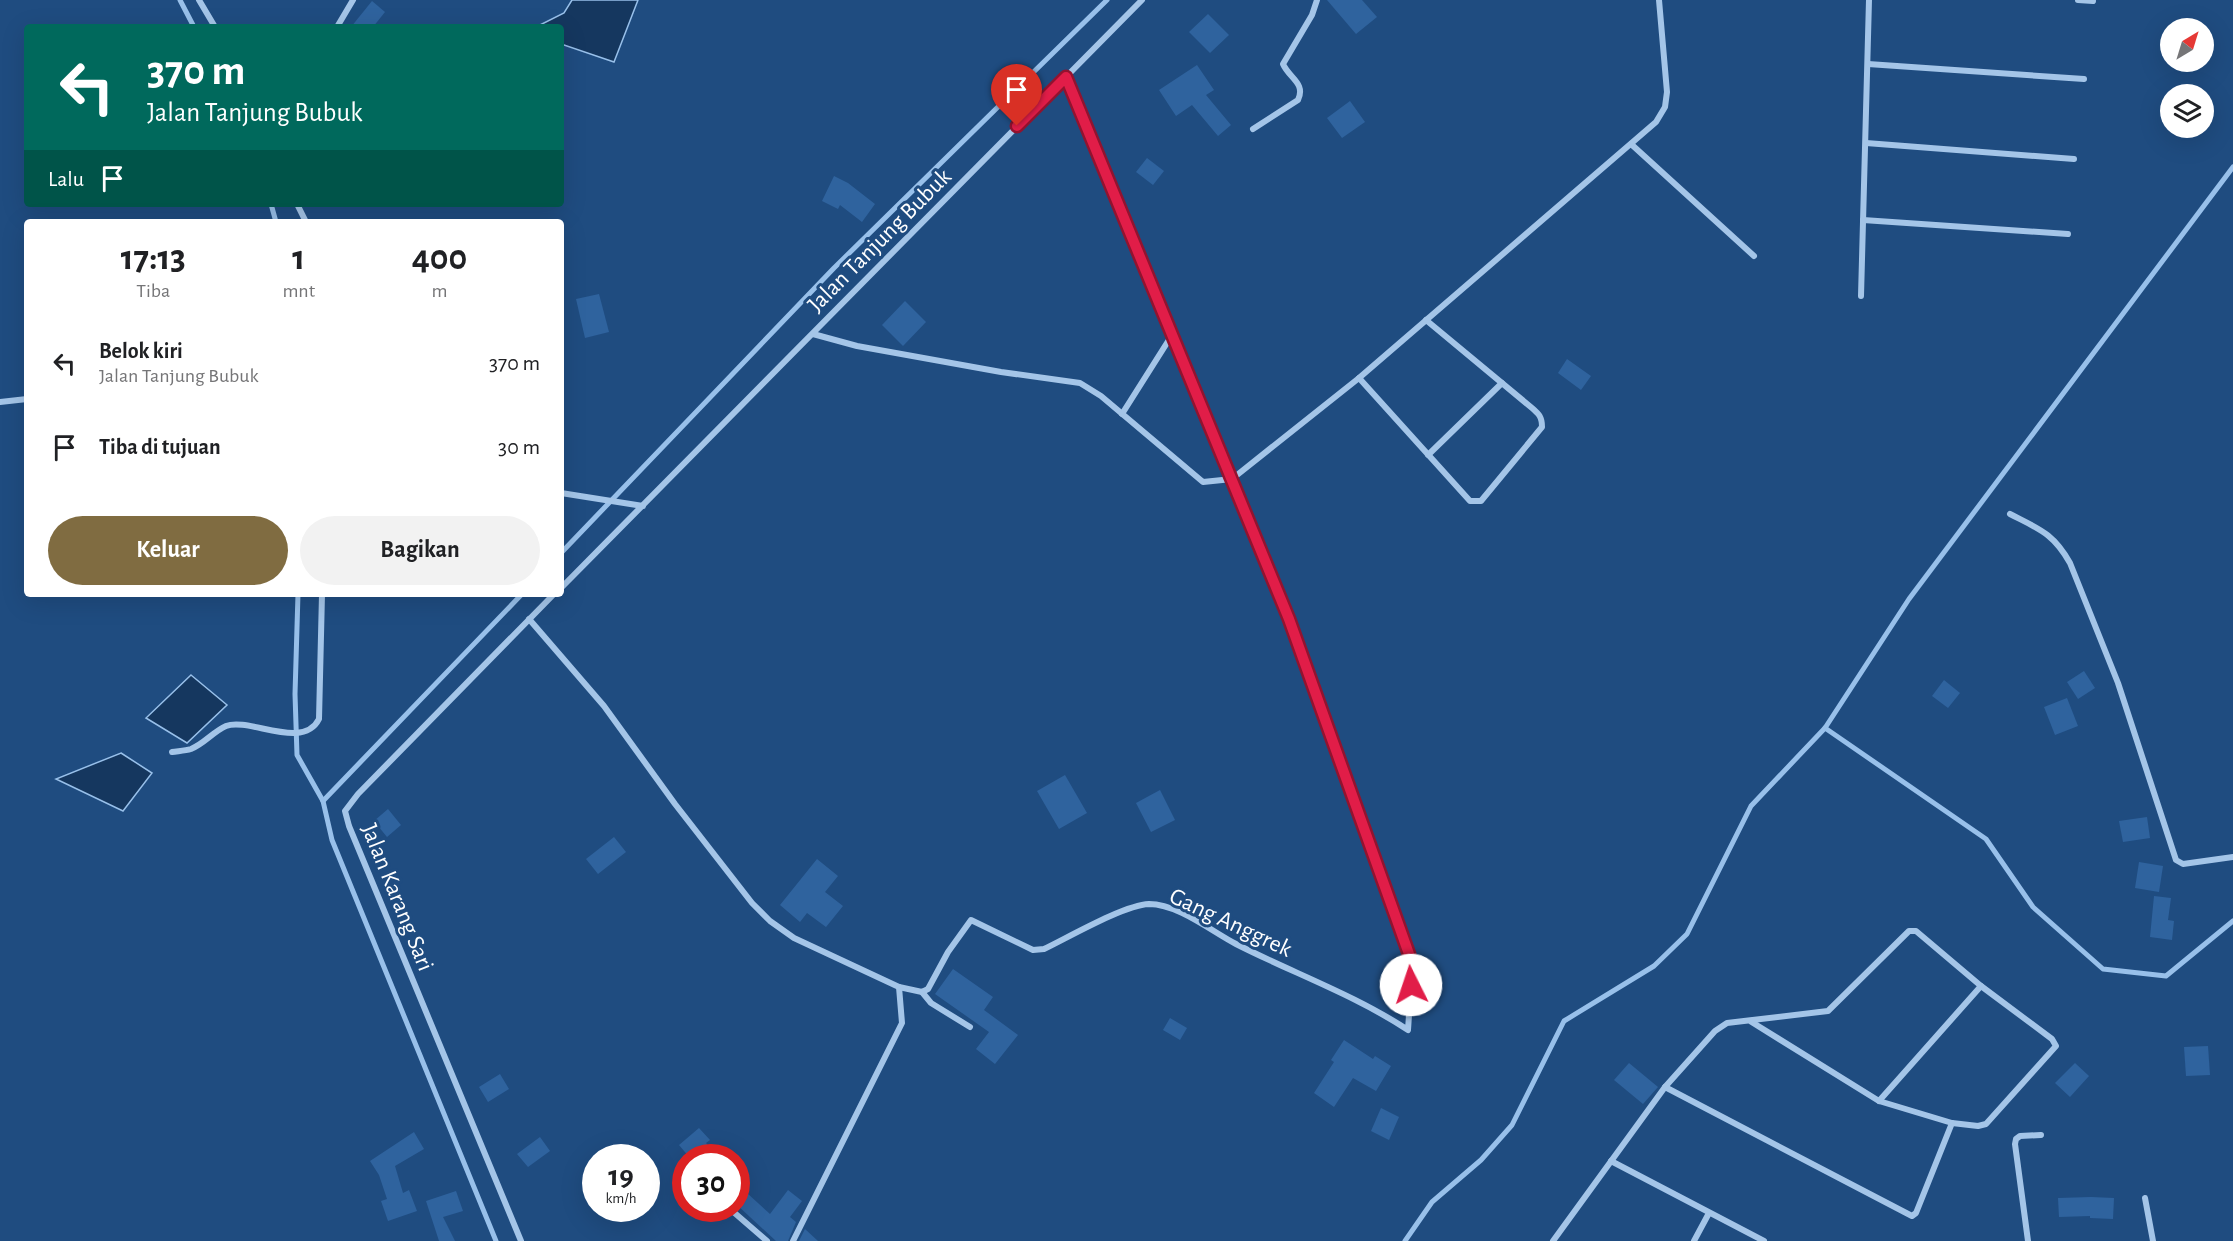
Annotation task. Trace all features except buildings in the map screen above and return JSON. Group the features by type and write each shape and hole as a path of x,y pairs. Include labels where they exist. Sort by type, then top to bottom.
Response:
{"street":[{"path":"200,0 213,24"},
{"path":"339,24 353,0"},
{"name":"Jalan Tanjung Bubuk","path":"643,506 1142,0"},
{"path":"1253,129 1298,100 1300,96 1302,91 1299,85 1283,64 1312,15 1317,0"},
{"path":"813,334 879,350 1001,372 1080,383 1101,396 1203,482 1232,479 1359,378 1656,122 1665,107 1667,92 1659,0"},
{"path":"1861,296 1869,0"},
{"path":"2078,0 2093,1"},
{"path":"1868,64 2084,79"},
{"path":"1066,77 1232,479"},
{"path":"1866,143 2074,159"},
{"path":"1631,144 1754,256"},
{"path":"1863,220 2068,234"},
{"path":"1359,378 1470,501 1480,501 1542,427 1540,415 1426,320"},
{"path":"1122,414 1172,335"},
{"path":"1428,455 1502,383"},
{"path":"0,402 24,399"},
{"name":"Gang Anggrek","path":"922,992 928,989 948,952 971,920 1033,950 1044,949 1127,909 1149,904 1170,908 1236,944 1363,1004 1408,1030 1411,985 1409,954 1289,619 1232,479"},
{"path":"564,494 643,506"},
{"path":"564,585 643,506"},
{"path":"2010,514 2050,535 2070,563 2118,683 2176,860 2183,864 2233,857"},
{"path":"172,752 192,749 226,726 234,724 272,732 305,732 312,729 319,719 322,597"},
{"name":"Jalan Karang Sari","path":"521,1241 349,826 345,811 358,794 552,597"},
{"path":"529,619 604,706 675,804 770,921 794,938 899,987 922,992 931,1003 969,1027"},
{"path":"1553,1241 1665,1087 1715,1030 1727,1023 1828,1011 1912,930 2052,1039 2056,1046 1986,1124 1978,1126 1952,1123 1879,1101 1750,1021"},
{"path":"1879,1101 1982,986"},
{"path":"793,1241 902,1023 899,987"},
{"path":"1665,1087 1912,1216 1916,1214 1952,1123"},
{"path":"2028,1241 2015,1144 2016,1139 2020,1136 2041,1136"},
{"path":"1611,1161 1764,1241"},
{"path":"2145,1198 2153,1241"},
{"path":"1694,1241 1708,1213"},
{"path":"745,1222 767,1241"}],"water":[{"path":"572,0 638,0 614,62 564,45 564,24 542,24 564,13"},
{"path":"191,675 227,705 187,743 146,718"},
{"path":"121,753 152,773 123,811 56,779"}],"waterway":[{"path":"180,0 192,24"},
{"path":"564,550 834,268 1107,0"},
{"path":"1405,1241 1432,1202 1481,1160 1512,1125 1564,1021 1654,966 1687,934 1751,806 1825,728 1909,599 2233,167"},
{"path":"272,207 275,219"},
{"path":"298,597 295,694 297,755 323,801 332,840 496,1241"},
{"path":"323,801 519,597"},
{"path":"1825,728 1986,839 2033,907 2103,969 2166,976 2233,921"}],"route":[{"path":"1017,126 1066,77 1289,619 1409,954 1411,985"}]}
